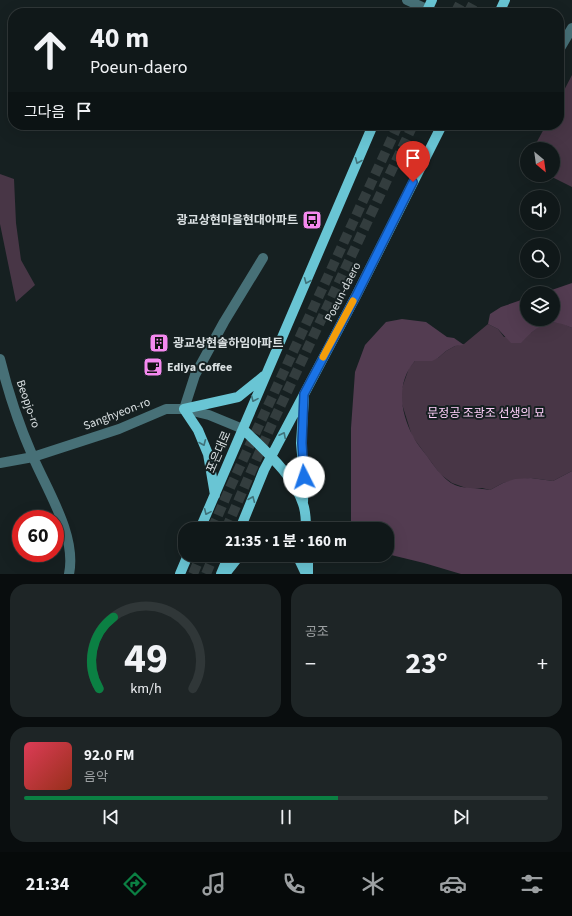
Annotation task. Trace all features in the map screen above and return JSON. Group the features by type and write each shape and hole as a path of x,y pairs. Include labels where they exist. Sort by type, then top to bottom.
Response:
{"main road":[{"path":"203,522 214,495 208,454 198,430 184,409 238,397 266,375 371,130"},
{"name":"Poeun-daero","path":"243,522 264,470 356,296 439,130"},
{"name":"포은대로","path":"214,495 266,375"},
{"path":"304,394 302,443 304,477 303,504 305,522"},
{"path":"243,429 271,457 293,483 303,504"},
{"path":"180,574 185,562"},
{"path":"221,574 226,562"},
{"path":"225,574 236,562"},
{"path":"302,562 308,574"},
{"path":"308,562 308,574"}],"street":[{"path":"407,0 422,8"},
{"path":"564,42 572,28"},
{"path":"184,409 195,375 224,322 263,258"},
{"name":"Beopjo-ro","path":"0,359 7,387 32,457 60,513 69,550 69,574"},
{"name":"Sanghyeon-ro","path":"0,463 32,457 120,429 166,409 184,409 209,415 243,429"}],"green space":[{"path":"572,75 572,187 560,181 560,142 537,142 543,130 564,130 564,90"},
{"path":"0,174 14,179 16,223 21,260 35,285 16,302 0,224"},
{"name":"문정공 조광조 선생의 묘","path":"560,323 572,328 572,471 553,481 531,478 503,483 490,490 482,488 469,489 452,483 440,474 412,436 402,404 402,388 409,368 415,361 438,358 455,346 464,344 488,324 498,329 504,337 531,333 539,326 560,326"}],"shaded area":[{"path":"572,283 572,328 560,324 560,287"},
{"path":"520,300 520,326 542,326 532,332 521,343 511,343 498,329 488,324 490,314 501,307"},
{"path":"402,319 426,322 447,337 454,338 464,345 455,346 432,361 415,361 405,378 402,397 405,417 414,439 435,467 451,483 465,488 490,490 515,479 531,478 553,481 572,471 572,574 461,574 394,556 394,522 351,522 351,428 355,372 365,345 386,322"}],"tunnel":[{"path":"458,8 462,0"},
{"path":"471,8 475,0"},
{"path":"215,522 396,130"},
{"path":"229,522 271,426 411,130"},
{"path":"193,574 198,562"},
{"path":"206,574 211,562"}],"slow traffic":[{"path":"323,357 353,301"}],"place":[{"name":"광교상현마을현대아파트","path":"312,220"},
{"name":"광교상현솔하임아파트","path":"159,343"},
{"name":"Ediya Coffee","path":"153,367"}],"route":[{"path":"304,477 302,443 304,394 356,296 413,182"}]}
